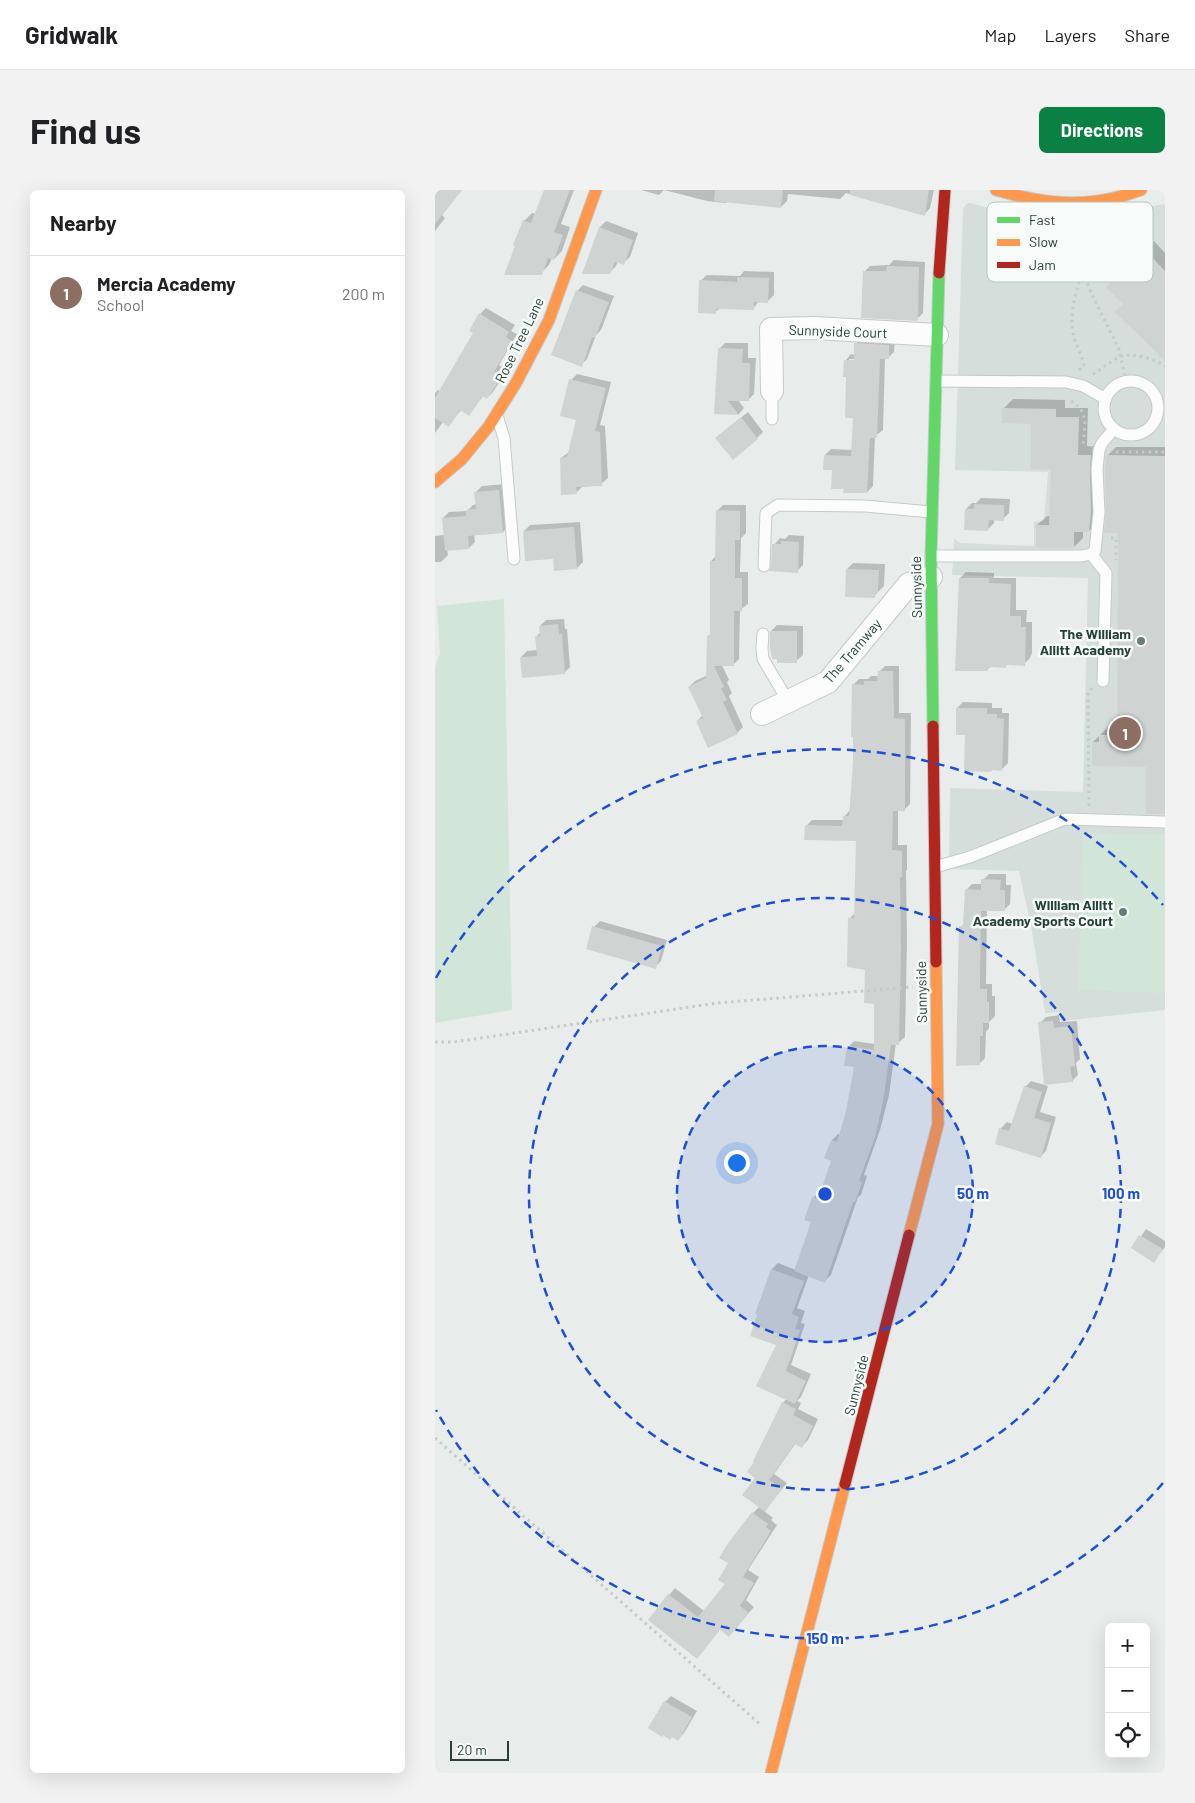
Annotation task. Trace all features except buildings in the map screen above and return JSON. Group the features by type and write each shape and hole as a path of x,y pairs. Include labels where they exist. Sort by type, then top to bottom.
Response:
{"street":[{"name":"Rose Tree Lane","path":"435,482 462,459 489,426 516,383 549,320 595,190"},
{"name":"Sunnyside","path":"771,1773 938,1124 931,512 939,254 945,190"},
{"path":"995,190 1017,197 1051,202"},
{"path":"1108,202 1137,192"},
{"name":"Sunnyside Court","path":"772,391 771,329 815,328 937,335"},
{"name":"The Tramway","path":"762,714 828,682 909,584 931,566"}],"lane":[{"path":"936,380 1066,382 1083,386 1106,399"},
{"path":"1126,382 1140,383 1151,390 1157,402 1157,415 1150,427 1139,434 1125,435 1114,429 1108,422 1105,415 1106,399 1114,387 1126,382"},
{"path":"772,391 772,419"},
{"path":"496,415 504,438 514,559"},
{"path":"931,566 1091,554 1095,551 1099,512 1097,469 1099,450 1102,442 1114,429"},
{"path":"764,566 766,513 778,505 865,506 931,512"},
{"path":"1091,554 1105,573 1103,681"},
{"path":"763,634 763,659 788,701"},
{"path":"935,867 970,857 1065,818 1165,822"}],"path":[{"path":"1079,282 1072,321 1073,333 1083,358 1084,366 1079,370"},
{"path":"1086,282 1119,349 1126,382"},
{"path":"1091,376 1121,356 1131,355 1149,359 1165,366"},
{"path":"1066,382 1068,370 1079,370 1085,373"},
{"path":"435,1042 454,1042 717,1002 936,985"},
{"path":"435,1438 779,1741"}],"shaded area":[{"path":"970,203 987,208 987,282 1153,282 1153,206 1165,204 1165,1010 1061,1021 1060,1012 1045,1013 1031,925 1019,871 949,869 950,788 1083,792 1088,578 952,575 954,538 960,543 1034,546 1034,522 1044,521 1048,472 955,470 963,209 966,204"}],"green space":[{"path":"504,599 512,1010 435,1023 435,667 440,653 437,606"},
{"name":"William Allitt Academy Sports Court","path":"1083,833 1165,834 1165,993 1078,990"}],"traffic: fast":[{"path":"933,726 931,556 939,273"}],"traffic: slow":[{"path":"435,482 462,459 489,426 516,383 549,320 596,190"},
{"path":"996,190 1051,202"},
{"path":"1086,202 1104,200 1141,190"},
{"path":"909,1235 938,1124 936,962"},
{"path":"771,1773 845,1484"}],"traffic: jam":[{"path":"939,273 945,190"},
{"path":"933,726 936,962"},
{"path":"845,1484 909,1235"}],"place":[{"name":"The William Allitt Academy","path":"1141,641"},
{"name":"Mercia Academy","path":"1125,733"},
{"name":"William Allitt Academy Sports Court","path":"1123,912"}]}
